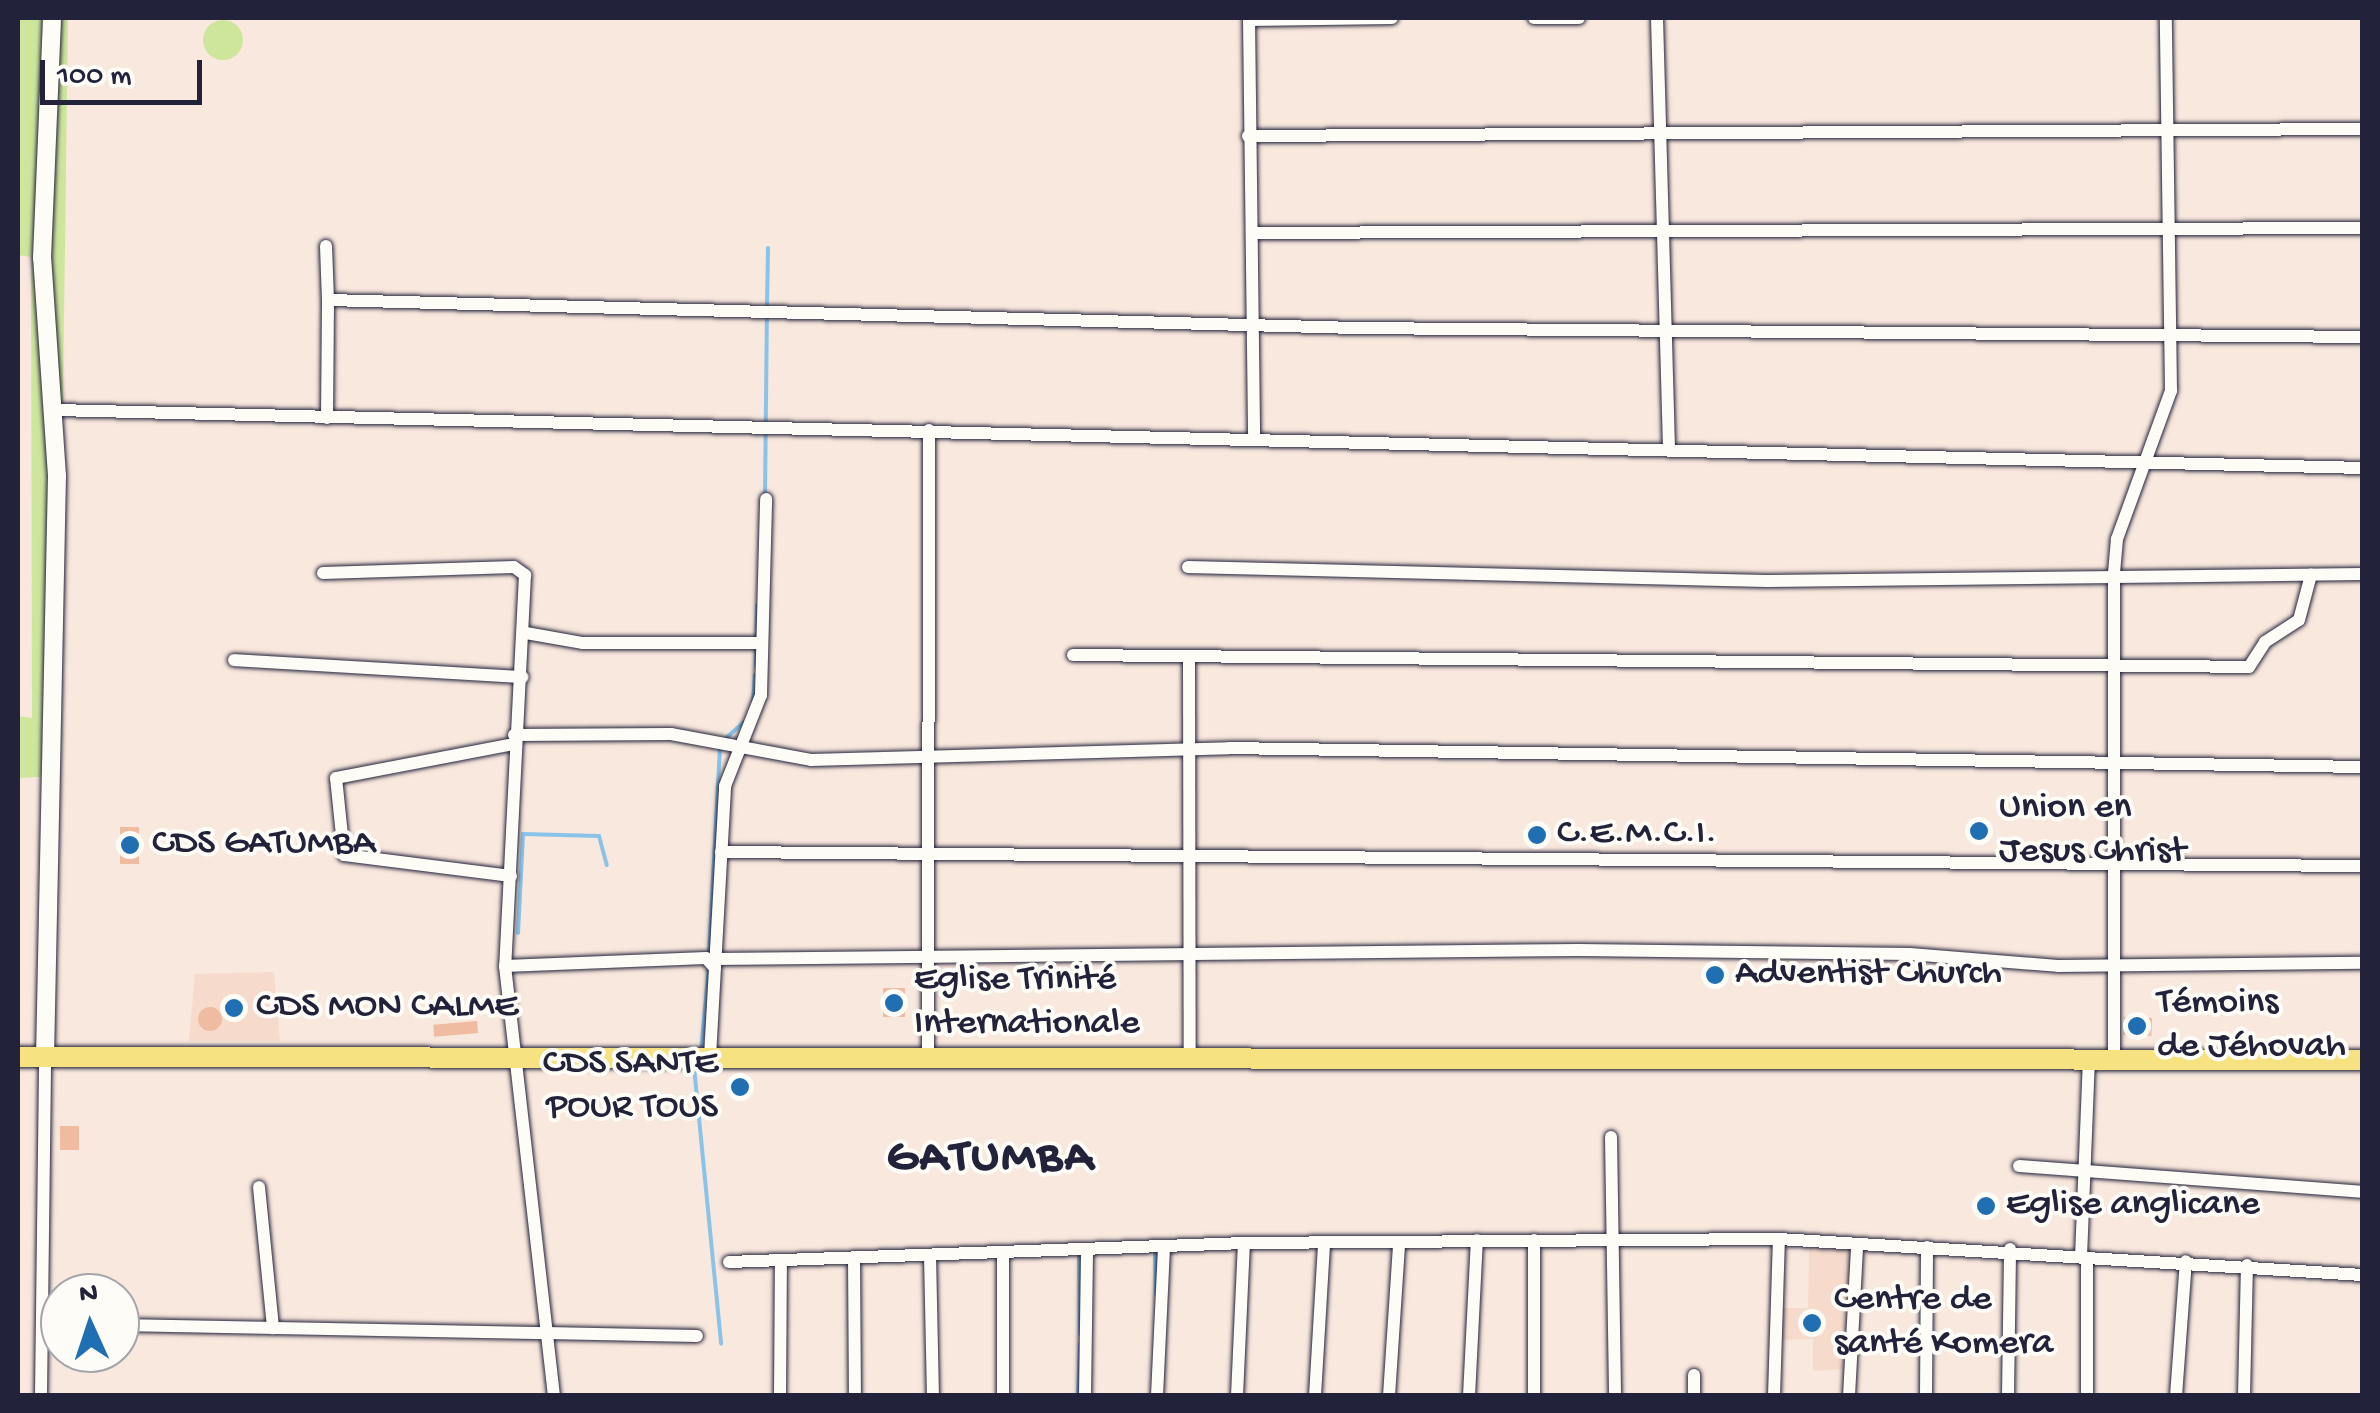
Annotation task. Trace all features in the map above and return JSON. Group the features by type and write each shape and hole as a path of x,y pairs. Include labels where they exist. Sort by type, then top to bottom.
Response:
{"main road":[{"path":"44,1058 56,410 42,258 52,18"},
{"path":"18,1056 2362,1060"}],"street":[{"path":"1254,438 1249,19 1392,18"},
{"path":"1534,18 1579,18"},
{"path":"1657,18 1663,232 1661,330 1669,449"},
{"path":"2114,1058 2114,573 2143,463 2171,391 2174,334 2168,230 2166,18"},
{"path":"1248,136 2362,129"},
{"path":"1252,233 2362,228"},
{"path":"326,246 327,418"},
{"path":"328,300 1250,326 2362,337"},
{"path":"56,410 2362,468"},
{"path":"928,1056 929,430"},
{"path":"710,1057 724,747 755,720 766,500"},
{"path":"1188,567 1766,581 2114,573 2362,574"},
{"path":"324,573 522,569 526,633 514,740 505,966 510,1054 554,1396"},
{"path":"1073,655 1189,661 1367,651 1952,668 2112,659 2249,667 2265,642 2300,620 2311,574"},
{"path":"526,633 583,644 757,643"},
{"path":"234,660 522,677"},
{"path":"1189,661 1185,952 1190,1056"},
{"path":"511,876 344,855 336,778 514,740 670,734 811,760 928,760 1187,749 2362,767"},
{"path":"721,852 1188,854 2112,869 2362,866"},
{"path":"505,966 706,958 712,964 1185,952 1808,951 2112,966 2362,964"},
{"path":"42,1273 44,1058"},
{"path":"2087,1396 2084,1257 2088,1058"},
{"path":"1611,1136 1609,1242 1615,1396"},
{"path":"2019,1166 2362,1192"},
{"path":"259,1187 273,1328"},
{"path":"1774,1396 1779,1239"},
{"path":"728,1262 1244,1244 1779,1239 2186,1260 2362,1275"},
{"path":"1470,1396 1477,1240"},
{"path":"1534,1240 1534,1396"},
{"path":"1316,1396 1324,1243"},
{"path":"1236,1396 1244,1244"},
{"path":"1389,1396 1399,1244"},
{"path":"1157,1396 1164,1246"},
{"path":"1850,1396 1857,1246"},
{"path":"1926,1396 1927,1246"},
{"path":"1085,1396 1087,1249"},
{"path":"2008,1396 2010,1250"},
{"path":"1003,1252 1003,1396"},
{"path":"930,1255 933,1396"},
{"path":"854,1259 855,1396"},
{"path":"780,1396 781,1260"},
{"path":"2176,1396 2186,1260"},
{"path":"2244,1396 2247,1265"},
{"path":"140,1325 697,1336"},
{"path":"1694,1375 1694,1396"}],"shaded area":[{"name":"CDS MON CALME","path":"274,972 280,1041 189,1041 195,974"},
{"name":"Centre de santé Komera","path":"1809,1246 1850,1249 1844,1369 1813,1371 1813,1339 1777,1340 1778,1308 1808,1308"}],"green space":[{"path":"18,18 68,18 58,776 18,778 18,716 32,718 31,257 18,255"},
{"path":"223,20 237,26 243,40 237,54 223,60 209,54 203,40 209,26"}],"building":[{"name":"CDS GATUMBA","path":"120,827 139,827 139,864 120,864"},
{"name":"Eglise Trinité Internationale","path":"883,988 905,988 905,1017 883,1017"},
{"path":"210,1007 219,1010 219,1028 210,1031 201,1028 198,1019 201,1010"},
{"name":"Témoins de Jéhovah","path":"2124,1017 2152,1018 2151,1036 2123,1035"},
{"path":"477,1021 478,1033 434,1037 433,1025"},
{"name":"CDS SANTE POUR TOUS","path":"740,1074 750,1077 750,1097 740,1100 730,1097 727,1087 730,1077"},
{"path":"60,1126 79,1126 79,1150 60,1150"}],"waterway":[{"path":"767,306 768,248"},
{"path":"765,496 767,316"},
{"path":"756,666 757,605"},
{"path":"753,701 755,675"},
{"path":"725,739 744,722"},
{"path":"709,956 720,746"},
{"path":"518,933 523,834 599,836 607,865"},
{"path":"701,1051 709,966"},
{"path":"694,1067 721,1344"},
{"path":"1079,1254 1080,1334"},
{"path":"1155,1254 1156,1294"},
{"path":"1078,1396 1080,1344"}],"place":[{"name":"Union en Jesus Christ","path":"1979,831"},
{"name":"C.E.M.C.I.","path":"1537,835"},
{"name":"CDS GATUMBA","path":"130,845"},
{"name":"Adventist Church","path":"1715,975"},
{"name":"Eglise Trinité Internationale","path":"894,1003"},
{"name":"CDS MON CALME","path":"234,1008"},
{"name":"Témoins de Jéhovah","path":"2137,1026"},
{"name":"CDS SANTE POUR TOUS","path":"740,1087"},
{"name":"Eglise anglicane","path":"1986,1206"},
{"name":"Centre de santé Komera","path":"1812,1323"}],"district":[{"name":"GATUMBA","path":"991,1160"}]}
